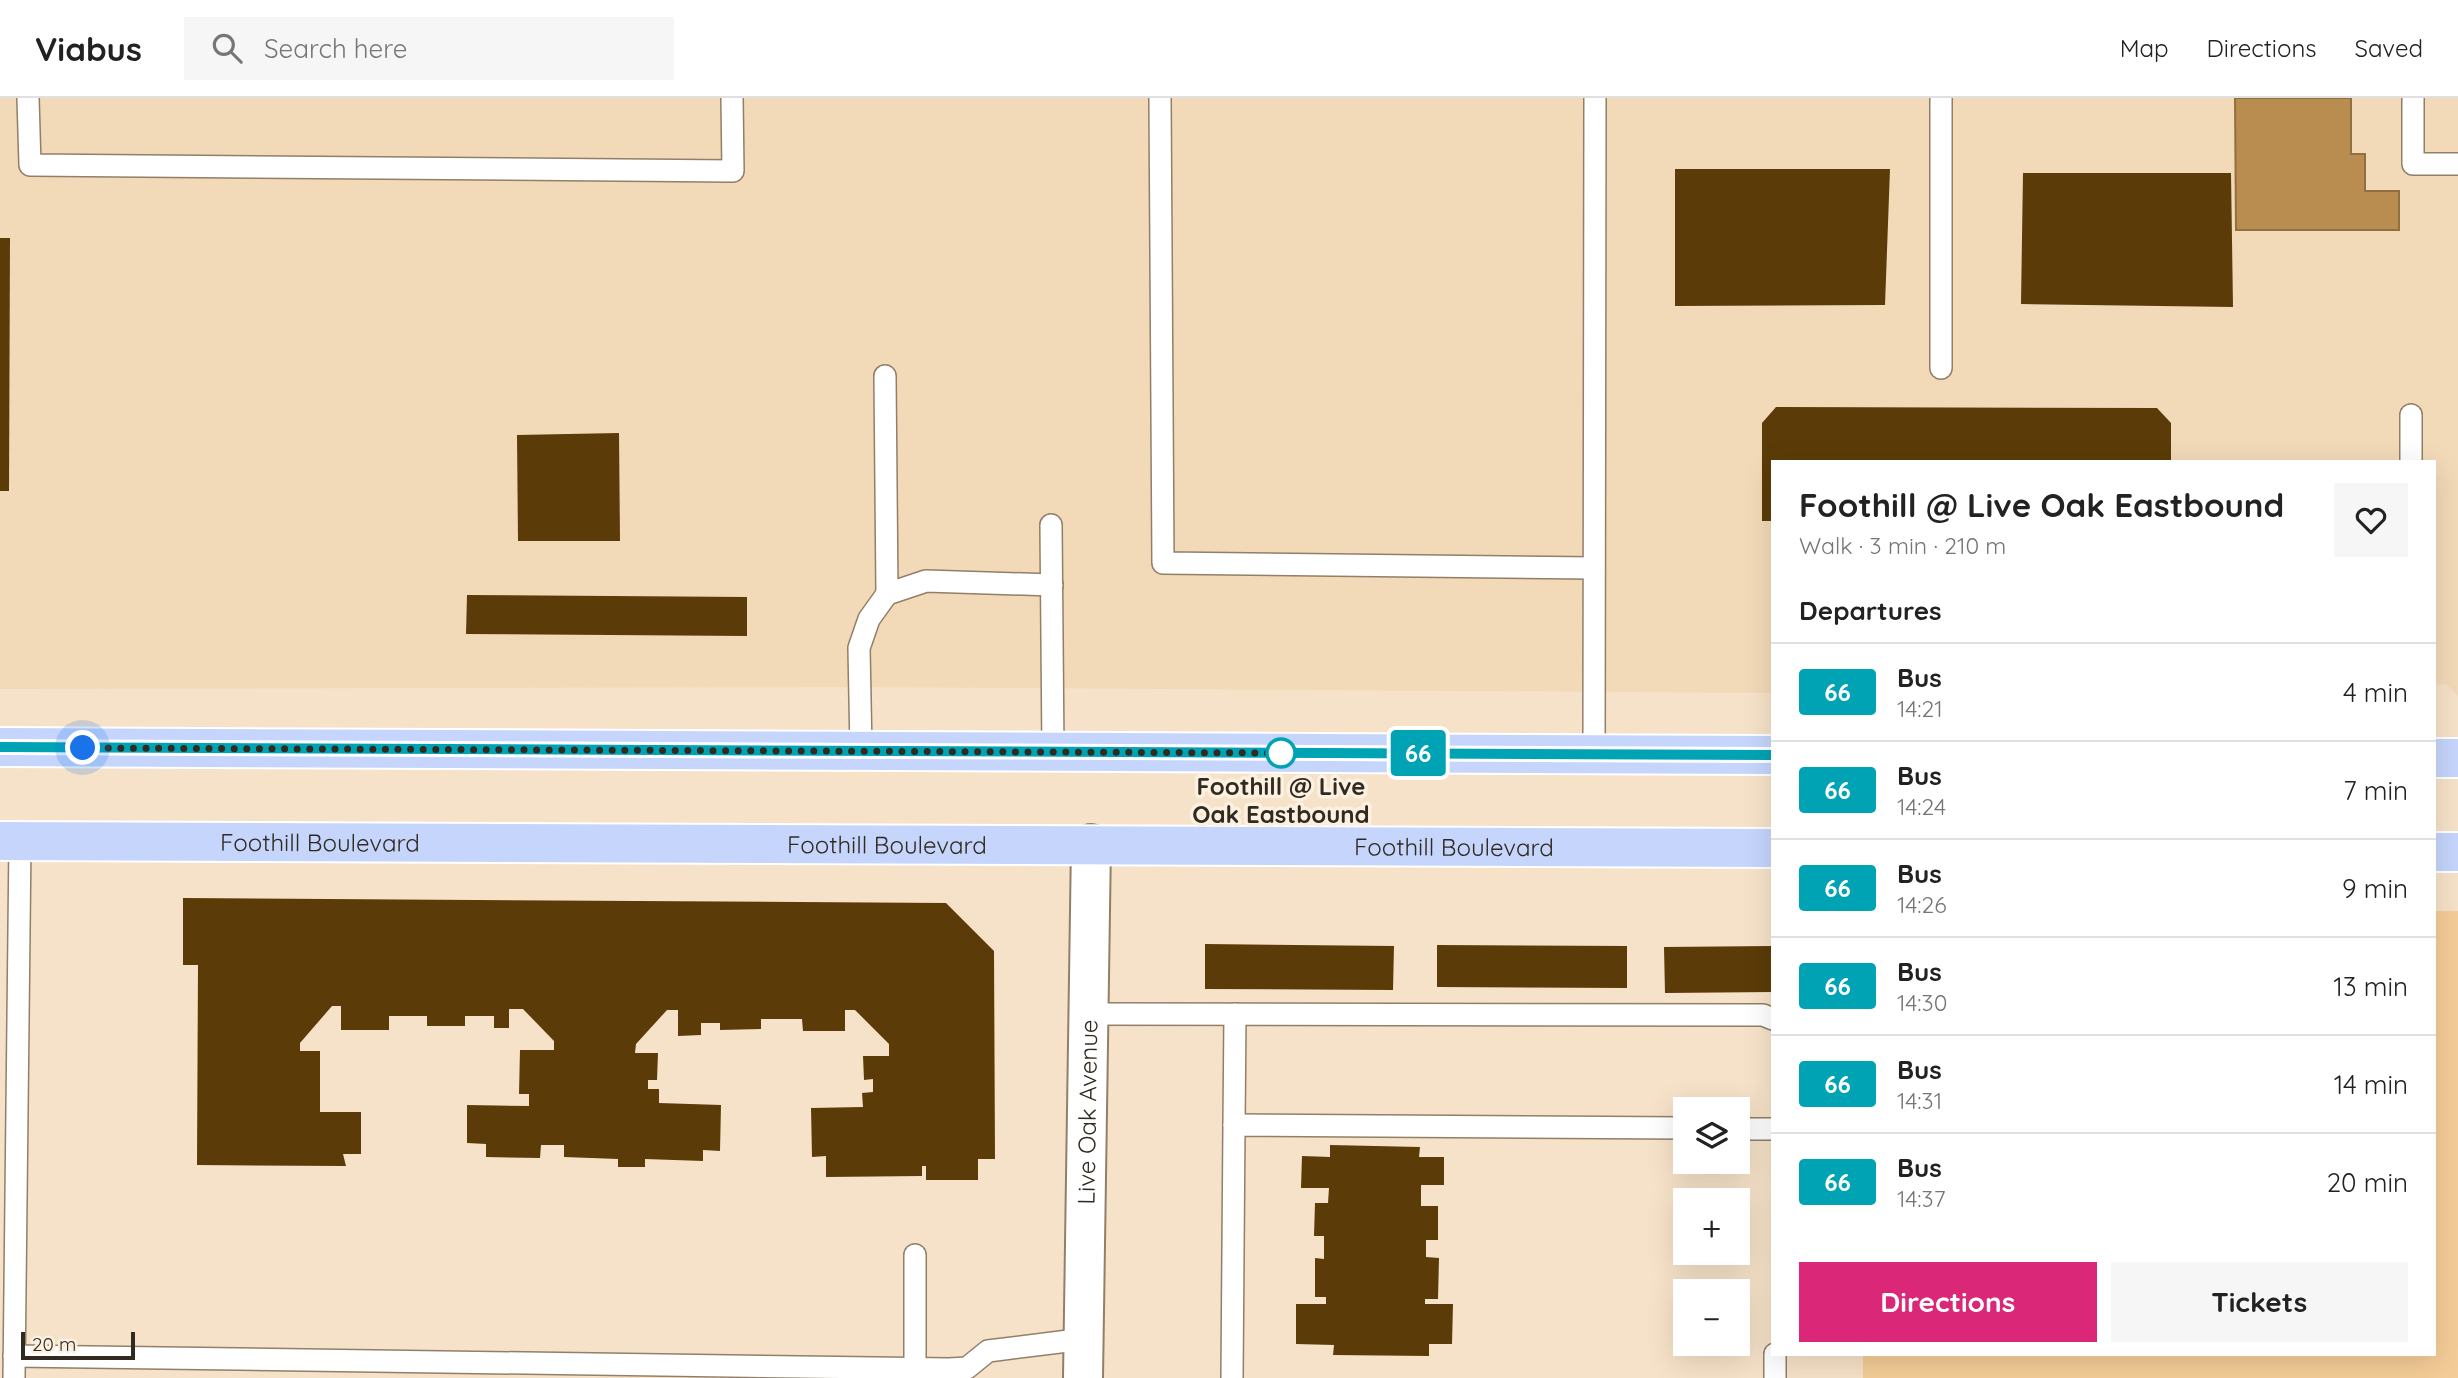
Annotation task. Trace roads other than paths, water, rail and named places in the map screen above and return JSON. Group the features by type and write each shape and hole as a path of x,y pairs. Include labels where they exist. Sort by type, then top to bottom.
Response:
{"main road":[{"path":"0,747 1771,755"},
{"path":"2436,758 2458,758"},
{"name":"Foothill Boulevard","path":"10,841 1771,848"},
{"path":"2436,852 2458,852"}],"street":[{"name":"Live Oak Avenue","path":"1083,1378 1091,844"}],"lane":[{"path":"28,98 30,165 733,171 732,98"},
{"path":"1160,98 1163,563 1593,568"},
{"path":"1594,754 1595,98"},
{"path":"1941,98 1941,368"},
{"path":"2413,98 2413,164 2458,164"},
{"path":"884,376 887,594"},
{"path":"2411,415 2411,460"},
{"path":"1051,525 1053,751"},
{"path":"861,751 859,648 869,618 887,594 926,581 1052,585"},
{"path":"10,841 14,1378"},
{"path":"1089,1014 1763,1015 1771,1019"},
{"path":"1232,1378 1235,1014"},
{"path":"1234,1125 1673,1128"},
{"path":"1750,1129 1771,1129"},
{"path":"915,1255 915,1369"},
{"path":"14,1356 915,1369 972,1373 988,1351 1084,1339"},
{"path":"1775,1356 1775,1378"}],"place":[{"name":"Foothill @ Live Oak Eastbound","path":"1281,753"}]}
